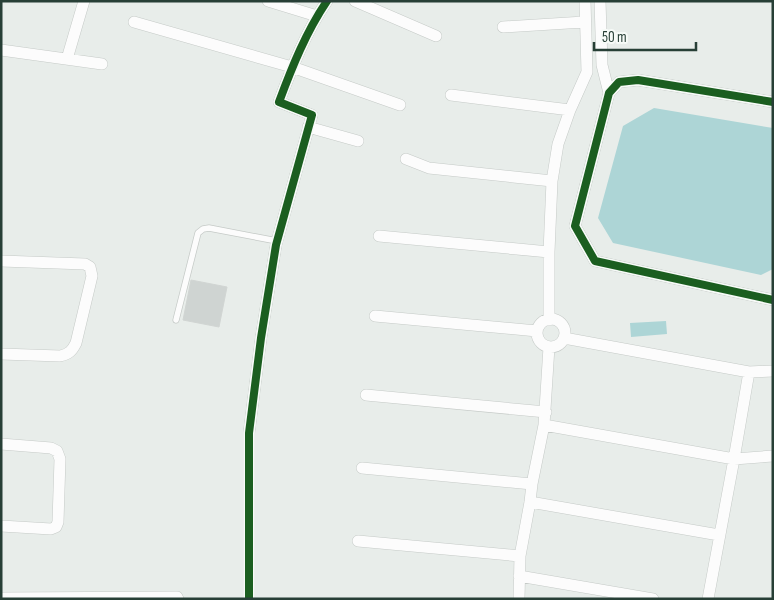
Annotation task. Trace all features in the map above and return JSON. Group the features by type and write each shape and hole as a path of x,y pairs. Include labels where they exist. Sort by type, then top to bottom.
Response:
{"street":[{"path":"67,59 84,1"},
{"path":"268,1 317,16"},
{"path":"249,599 249,433 261,338 278,241 312,114 279,102 292,67 317,16 327,1"},
{"path":"355,1 436,36"},
{"path":"549,320 552,181 558,144 570,110 587,72 584,22 585,1"},
{"path":"600,1 602,65 609,94"},
{"path":"134,22 292,67 400,105"},
{"path":"502,28 584,22"},
{"path":"1,50 102,64"},
{"path":"773,102 638,80 619,82 609,94 574,226 596,261 773,300"},
{"path":"451,95 570,110"},
{"path":"308,127 358,141"},
{"path":"406,159 429,168 552,181"},
{"path":"379,236 549,252"},
{"path":"1,261 86,264 90,267 92,276 76,343 68,355 1,354"},
{"path":"375,316 537,331"},
{"path":"554,320 562,325 564,338 558,346 544,346 539,340 537,331 541,324 554,320"},
{"path":"564,338 748,372 773,370"},
{"path":"519,599 520,556 546,412 548,347"},
{"path":"708,599 748,372"},
{"path":"366,395 546,412"},
{"path":"544,425 734,459 773,456"},
{"path":"1,444 52,448 57,451 60,459 58,522 56,527 51,529 1,526"},
{"path":"362,468 532,484"},
{"path":"530,502 719,536"},
{"path":"358,540 520,556"},
{"path":"519,576 653,599"},
{"path":"1,598 177,597 178,599"}],"lane":[{"path":"176,320 198,233 203,229 209,228 278,241"}],"water":[{"path":"654,108 773,128 773,269 761,275 613,243 598,218 623,126"},
{"path":"666,321 667,334 631,337 630,323"}],"building":[{"path":"191,280 227,287 219,327 183,320"}],"cycle path":[{"path":"249,599 249,433 261,338 276,245 312,115 279,102 300,50 312,25 327,1"},
{"path":"773,102 638,80 619,82 609,93 575,226 595,261 773,300"}]}
